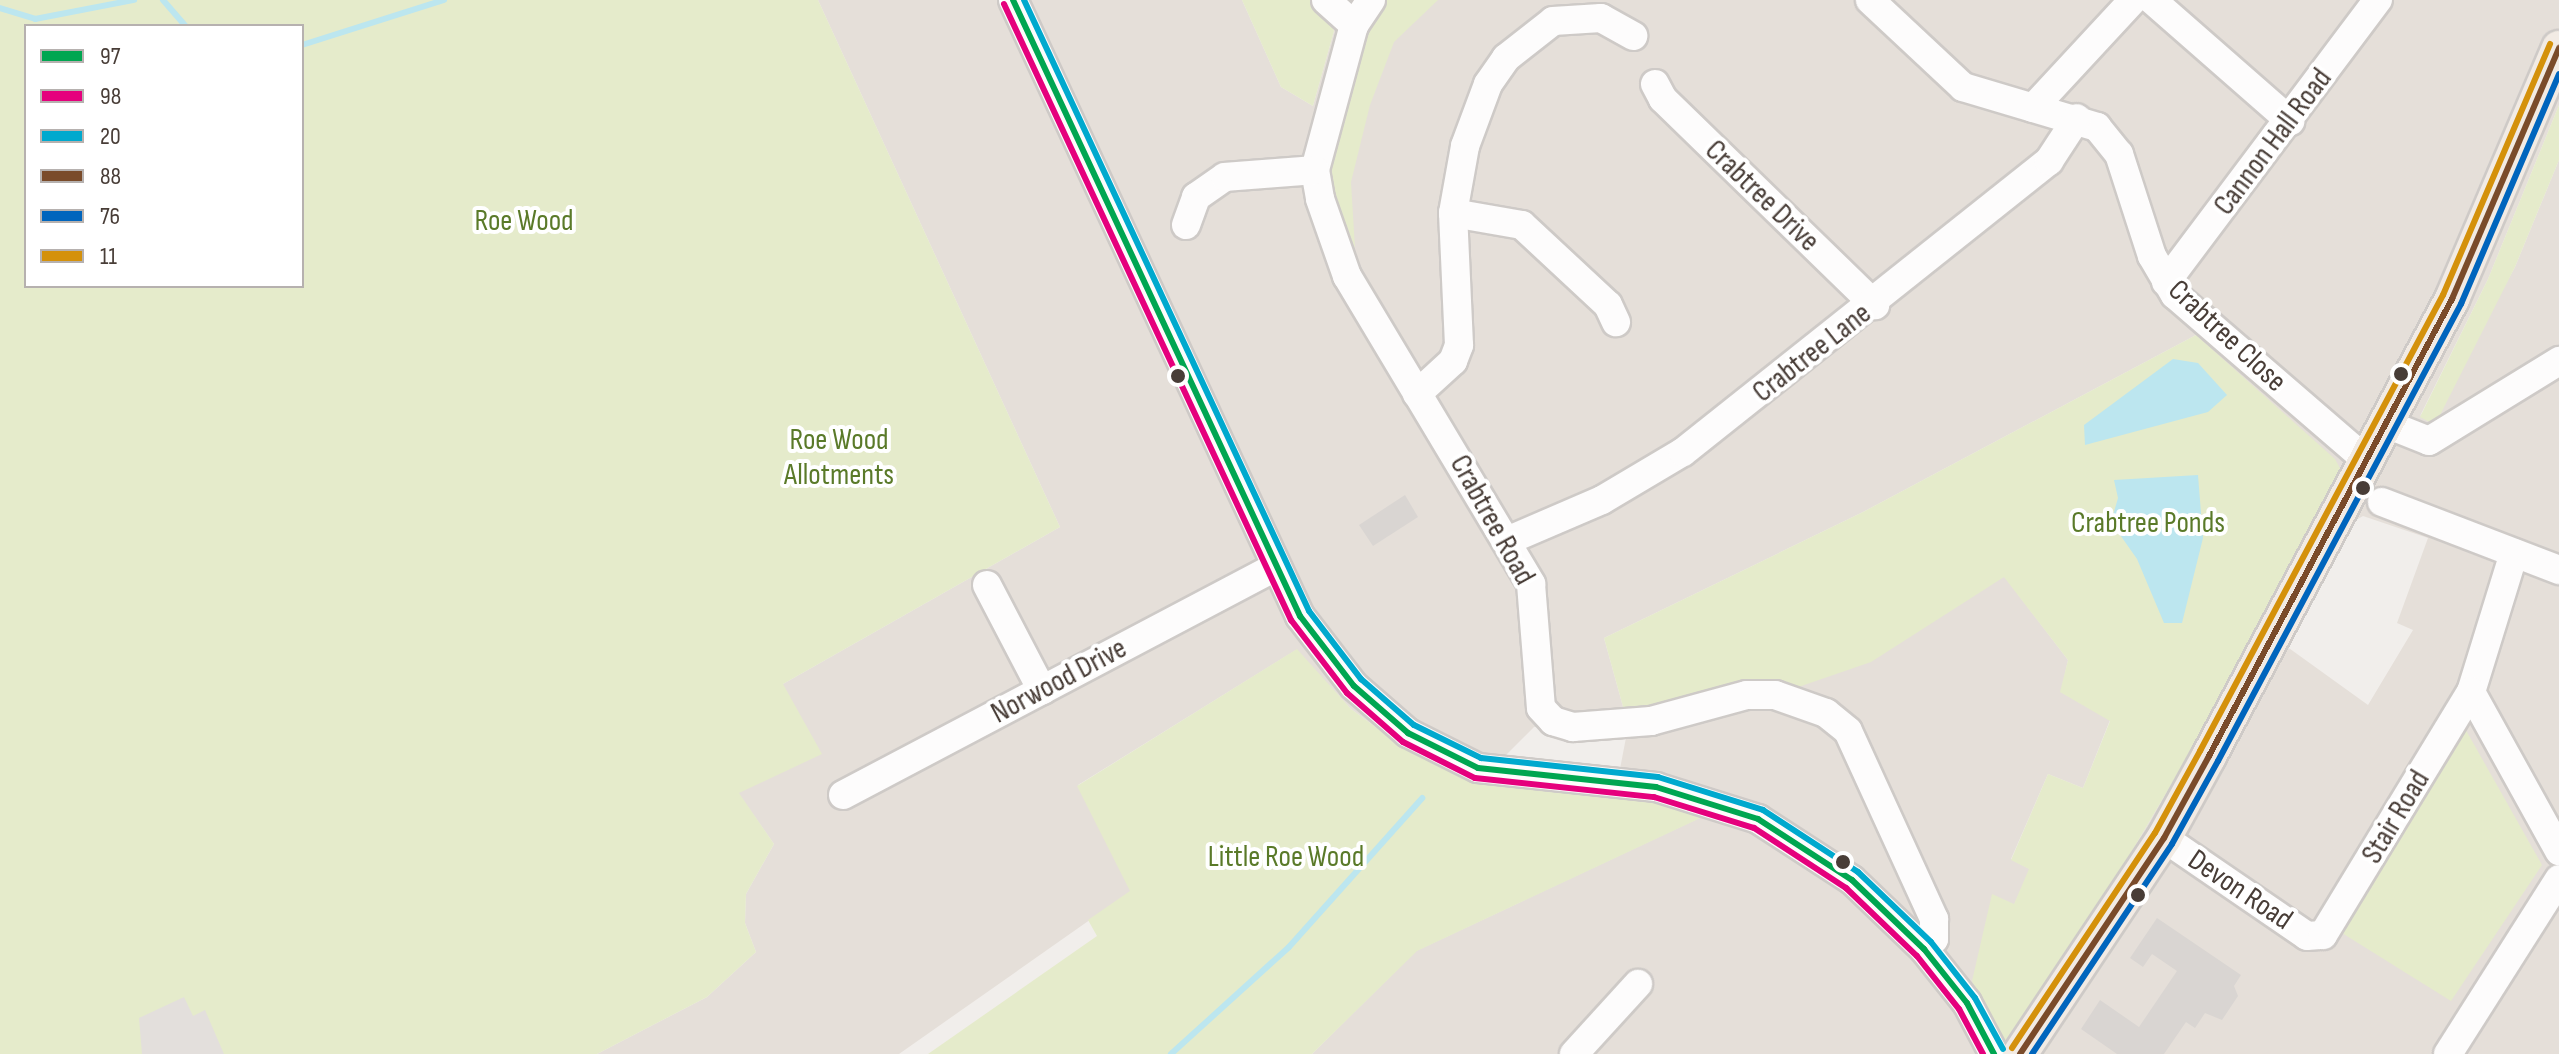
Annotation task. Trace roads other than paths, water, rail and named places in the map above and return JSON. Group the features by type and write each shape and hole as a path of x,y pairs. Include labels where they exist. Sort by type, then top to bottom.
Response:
{"main road":[{"path":"2020,1054 2164,838 2452,299 2559,48"}],"street":[{"path":"1013,0 1276,567 1325,654 1408,733 1441,754 1509,774 1656,787 1758,819 1852,880 1924,949 1967,1003 1994,1054"},
{"path":"1326,0 1354,25"},
{"path":"1186,225 1196,197 1225,177 1315,170 1354,25 1371,0"},
{"name":"Crabtree Close","path":"1870,0 1963,87 2077,118 2097,127 2119,154 2166,282 2365,459"},
{"path":"2033,108 2133,0"},
{"path":"2152,0 2290,121"},
{"name":"Cannon Hall Road","path":"2166,282 2378,0"},
{"path":"1417,394 1453,361 1459,345 1453,213 1475,113 1514,50 1553,21 1579,16 1601,18 1633,36"},
{"name":"Crabtree Drive","path":"1655,84 1663,99 1875,305"},
{"name":"Crabtree Lane","path":"1509,540 1644,478 1875,305 2049,161 2077,118"},
{"name":"Crabtree Road","path":"1315,170 1347,276 1509,540 1531,584 1535,691 1553,721 1573,727 1651,721 1747,695 1775,695 1826,713 1848,731 1934,919 1934,939 1924,949"},
{"path":"1453,213 1522,225 1608,305 1616,322"},
{"path":"2384,423 2429,441 2559,361"},
{"path":"2382,502 2559,570"},
{"name":"Stair Road","path":"2316,938 2373,857 2471,692 2514,553"},
{"name":"Norwood Drive","path":"843,795 1276,567"},
{"path":"987,585 1042,690"},
{"path":"2471,692 2559,851"},
{"name":"Devon Road","path":"2164,838 2316,938"},
{"path":"2448,1054 2559,879"},
{"path":"1574,1054 1638,984"}],"water":[{"path":"2173,359 2198,363 2227,395 2208,412 2085,445 2084,425"},
{"path":"2198,475 2203,538 2182,623 2164,623 2137,559 2111,522 2118,498 2114,480"}],"waterway":[{"path":"0,8 35,19 134,0"},
{"path":"163,0 184,24"},
{"path":"304,44 444,0"},
{"path":"1171,1054 1289,947 1422,798"}],"park label":[{"name":"Roe Wood","path":"524,221"},
{"name":"Roe Wood Allotments","path":"839,457"},
{"name":"Crabtree Ponds","path":"2148,523"},
{"name":"Little Roe Wood","path":"1286,857"}]}
